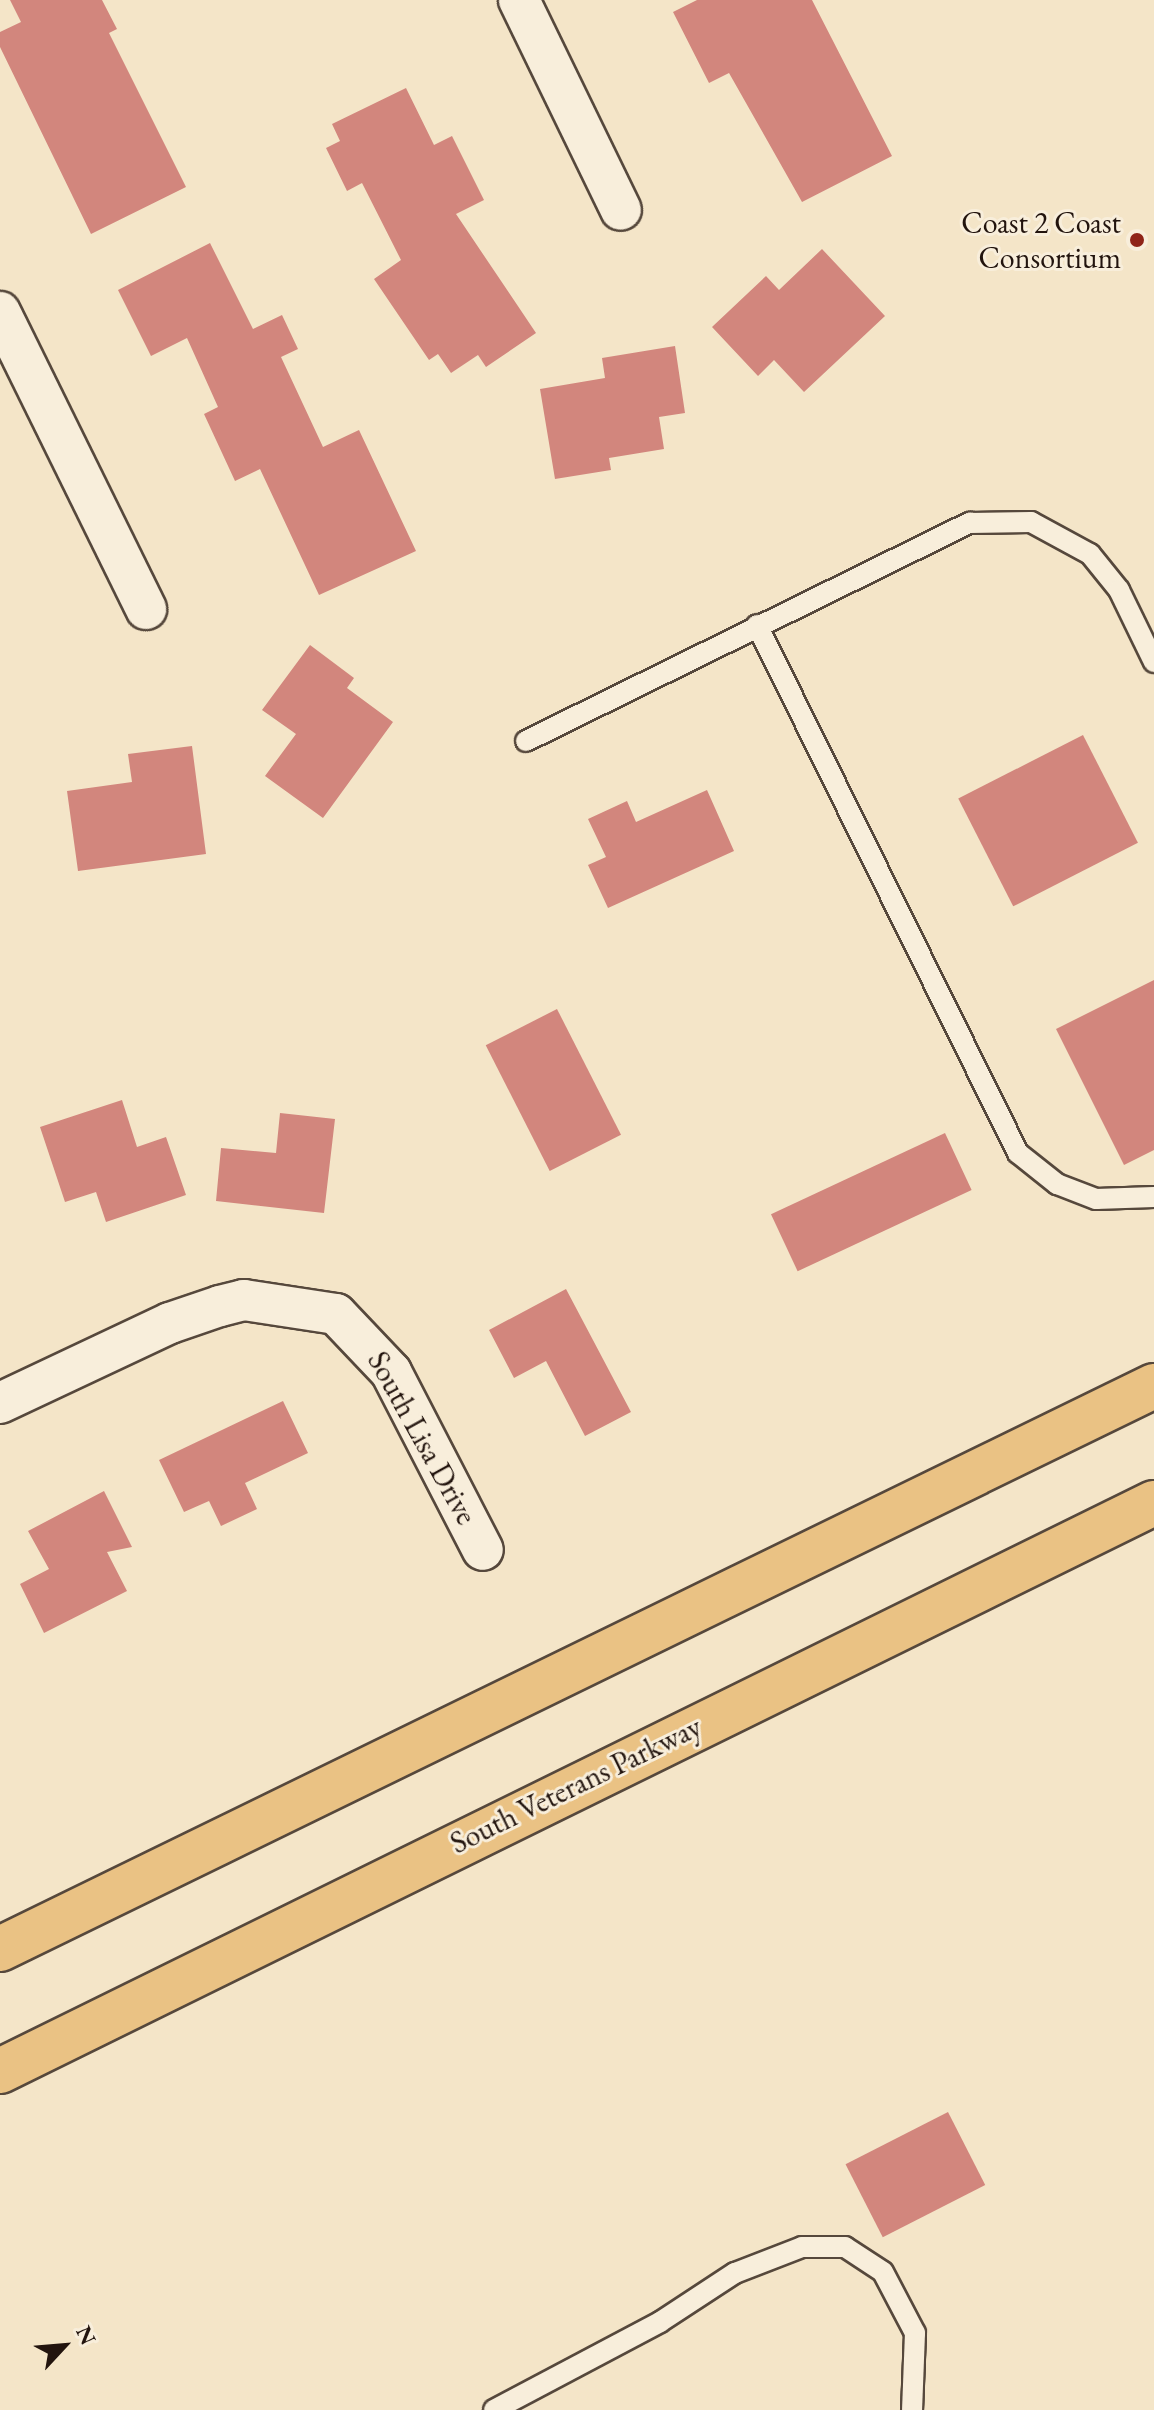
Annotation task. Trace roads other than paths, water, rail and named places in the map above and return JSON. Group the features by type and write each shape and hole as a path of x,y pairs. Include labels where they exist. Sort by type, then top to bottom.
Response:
{"highway":[{"path":"0,1949 1154,1386"},
{"name":"South Veterans Parkway","path":"0,2071 1154,1503"}],"street":[{"path":"519,0 621,210"},
{"path":"0,312 146,609"},
{"name":"South Lisa Drive","path":"0,1403 170,1323 220,1306 244,1300 336,1314 391,1372 483,1550"}],"lane":[{"path":"526,741 970,523 1031,522 1090,554 1119,590 1154,662"},
{"path":"757,625 1018,1153 1057,1184 1096,1199 1154,1197"},
{"path":"494,2410 660,2322 735,2273 802,2247 845,2247 883,2272 915,2333 912,2410"}],"place":[{"name":"Coast 2 Coast Consortium","path":"1137,240"}]}
